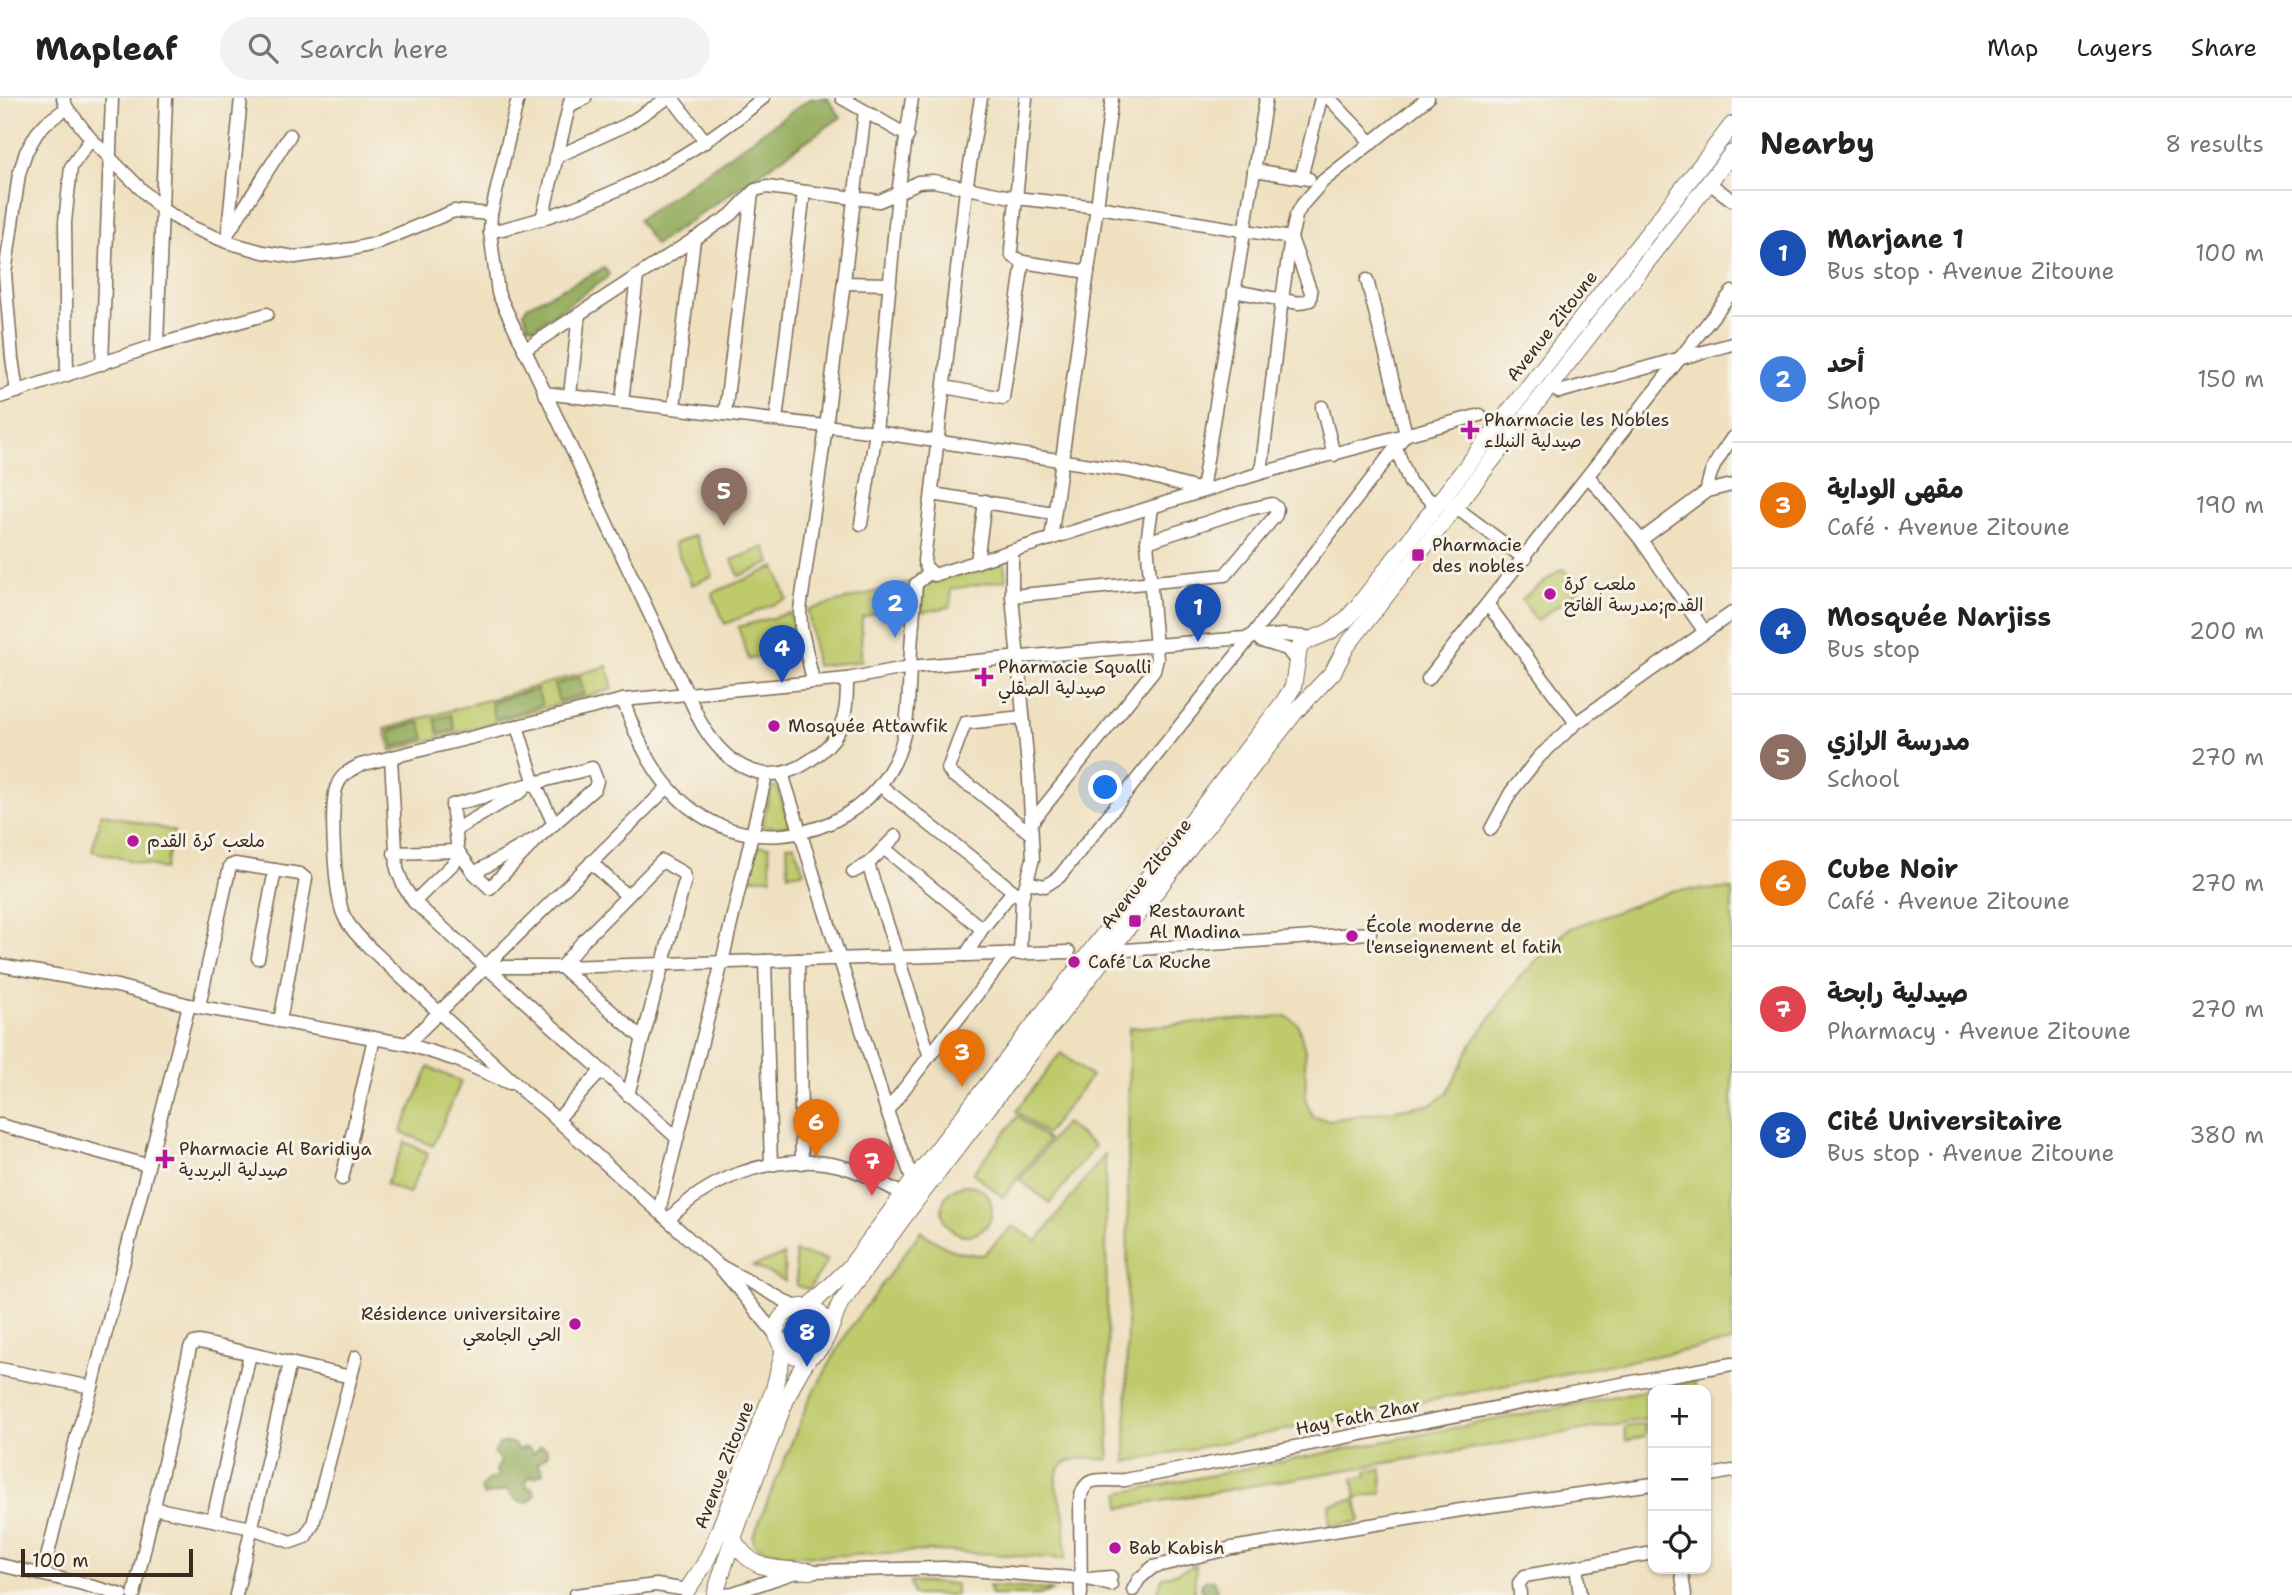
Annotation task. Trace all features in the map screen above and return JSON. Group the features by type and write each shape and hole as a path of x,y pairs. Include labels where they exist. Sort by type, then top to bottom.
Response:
{"main road":[{"name":"Avenue Zitoune","path":"827,1335 841,1302 859,1275 1295,712 1332,671 1445,504 1732,125"},
{"name":"Avenue Zitoune","path":"1315,638 1345,621 1549,386 1732,153"},
{"path":"1315,638 1328,642 1336,653 1332,671 1322,680 1308,679 1296,662 1299,648 1303,643 1315,638"},
{"name":"Avenue Zitoune","path":"802,1307 850,1267 908,1188 1283,703 1293,687 1296,662"},
{"path":"802,1307 821,1315 825,1321 827,1335 822,1348 810,1356 796,1356 781,1342 779,1322 783,1316 802,1307"},
{"name":"Avenue Zitoune","path":"682,1592 704,1565 713,1546 774,1389 781,1342"},
{"name":"Avenue Zitoune","path":"714,1595 732,1537 788,1395 810,1356"},
{"path":"732,1537 737,1548 753,1563 772,1569 810,1571"},
{"path":"682,1592 701,1589 714,1595"}],"street":[{"path":"102,364 112,98"},
{"path":"157,345 166,98"},
{"path":"228,238 241,98"},
{"path":"518,98 491,214 490,232 498,293 685,694 709,737 718,748 750,771 766,775 796,769 818,755 838,732 847,702 847,679"},
{"path":"542,219 570,102 585,98"},
{"path":"556,157 626,125 670,98 706,142"},
{"path":"490,232 582,206 631,184 706,142 763,98"},
{"path":"842,98 908,136"},
{"path":"860,524 876,432 898,193 912,98"},
{"path":"981,98 966,189 924,561 930,572 940,575 1202,490 1480,415"},
{"path":"1026,98 1012,256 1023,262 1088,272"},
{"path":"1051,539 1112,98"},
{"path":"1202,490 1266,98"},
{"path":"1301,178 1321,98"},
{"path":"1329,98 1372,143"},
{"path":"1261,473 1282,299 1296,216 1323,181 1428,98"},
{"path":"17,392 5,274 19,174 26,152 37,133 65,103 110,160 160,208 191,227 263,252 295,257 374,244 454,211 491,214"},
{"path":"813,681 800,610 826,427 865,111"},
{"path":"228,238 290,135"},
{"path":"67,375 65,222 71,167 91,139"},
{"path":"1254,170 1323,181"},
{"path":"524,350 731,215 752,192 767,187 878,201 918,182 933,181 1016,198 1098,207 1292,238"},
{"path":"1709,183 1732,200"},
{"path":"725,414 752,192"},
{"path":"776,420 804,192"},
{"path":"1234,291 1304,303 1310,300 1292,238"},
{"path":"674,407 694,239"},
{"path":"945,387 1003,398 1023,262"},
{"path":"622,401 637,277"},
{"path":"1367,280 1406,435"},
{"path":"844,283 890,284"},
{"path":"1428,679 1525,559 1732,292"},
{"path":"0,397 157,345 267,314"},
{"path":"570,394 579,314"},
{"path":"1549,386 1559,392 1732,344"},
{"path":"544,393 876,432 1130,471 1202,490"},
{"path":"1322,407 1334,455"},
{"path":"1027,882 1045,886 1059,877 1250,638 1406,435"},
{"path":"1707,492 1713,465 1732,438"},
{"path":"1396,448 1410,483 1525,559"},
{"path":"1589,477 1641,540 1705,632"},
{"path":"1641,540 1707,492 1732,485"},
{"path":"932,494 1054,513"},
{"path":"977,562 985,501"},
{"path":"1012,596 1225,575 1276,515 1277,508 1272,504 1241,511 1147,542"},
{"path":"1031,829 1150,678 1157,659 1147,542 1152,508"},
{"path":"966,955 982,929 1027,882 1032,867 1012,596 1012,552"},
{"path":"623,699 646,753 668,787 705,819 720,826 752,834 777,836 802,833 842,818 881,786 905,732 916,584 930,572"},
{"path":"1488,605 1576,723"},
{"path":"1492,829 1511,792 1539,757 1576,723 1732,613"},
{"path":"781,1342 718,1265 531,1098 355,932 344,916 339,900 333,805 337,787 349,770 623,699 847,679 910,667 1018,657 1283,635 1315,638"},
{"path":"1250,638 1287,649 1296,662"},
{"path":"1023,717 965,723 948,769 952,775 1031,829"},
{"path":"517,726 535,784 554,824"},
{"path":"391,758 394,853 400,880 414,902 677,1138"},
{"path":"588,768 593,770 597,781 594,788 540,836 490,888 459,853 452,805 535,784 588,768"},
{"path":"782,773 887,1111 908,1188"},
{"path":"663,1216 677,1138 766,775"},
{"path":"455,830 535,784"},
{"path":"881,786 1017,895"},
{"path":"407,1044 668,787"},
{"path":"474,873 540,836"},
{"path":"853,872 868,864 896,836"},
{"path":"885,849 982,929"},
{"path":"394,853 459,853"},
{"path":"414,902 459,853"},
{"path":"561,967 662,861 685,877 628,1095"},
{"path":"592,862 627,896"},
{"path":"43,1574 147,1165 194,1005 230,866 235,864 300,874 306,879 280,1021"},
{"path":"868,864 929,1054"},
{"path":"258,958 275,870"},
{"path":"887,1111 929,1054 1014,954 1017,895"},
{"path":"1111,951 1370,933"},
{"path":"485,967 1069,952"},
{"path":"797,960 802,1163"},
{"path":"765,961 771,1165"},
{"path":"0,965 117,986 194,1005 407,1044 498,1077 531,1098"},
{"path":"561,967 643,1039"},
{"path":"342,1179 374,1038"},
{"path":"557,1120 601,1071"},
{"path":"0,1125 147,1165"},
{"path":"663,1216 710,1187 748,1170 771,1165 824,1163 908,1188"},
{"path":"718,1265 802,1307"},
{"path":"134,1595 190,1348 194,1343 200,1342 351,1377"},
{"path":"213,1520 250,1354"},
{"path":"153,1508 252,1528 291,1542 306,1537 313,1524 356,1357"},
{"path":"236,1595 290,1363"},
{"name":"Hay Fath Zhar","path":"1085,1579 1080,1500 1084,1486 1090,1481 1138,1478 1732,1364"},
{"path":"0,1369 92,1387"},
{"path":"1711,1475 1732,1471"},
{"path":"727,1595 745,1592 793,1573 944,1568 1114,1581 1133,1592 1139,1579 1153,1567 1232,1548 1461,1510 1648,1485"},
{"path":"1520,1595 1519,1583 1525,1576 1648,1554"},
{"path":"0,1566 43,1574 122,1595"},
{"path":"1576,1567 1580,1595"},
{"path":"1682,1574 1685,1595"},
{"path":"1081,1595 1085,1579"},
{"path":"575,1595 656,1585 682,1592"},
{"path":"636,1588 654,1595"}],"green space":[{"path":"811,98 827,98 841,117 655,245 638,220"},
{"path":"604,268 609,274 606,278 534,328 528,325 524,312 527,306"},
{"path":"695,535 713,576 692,585 674,544"},
{"path":"765,547 771,563 739,576 732,560"},
{"path":"1004,563 1006,580 951,589 949,607 923,612 921,610 924,585"},
{"path":"775,567 787,599 725,624 712,593"},
{"name":"ملعب كرة القدم;مدرسة الفاتح","path":"1563,568 1579,590 1537,621 1521,599"},
{"path":"910,582 909,600 862,618 861,661 816,666 808,610"},
{"path":"790,613 795,638 786,646 749,660 738,627"},
{"path":"607,666 613,689 391,751 385,729"},
{"path":"580,677 584,694 559,701 554,685"},
{"path":"537,689 542,705 495,719 491,702"},
{"path":"451,715 455,730 439,734 435,719"},
{"path":"420,722 425,738 394,747 389,731"},
{"path":"772,787 777,787 790,825 776,828 761,826"},
{"name":"ملعب كرة القدم","path":"101,813 174,831 165,869 92,851"},
{"path":"787,845 794,845 804,872 788,874"},
{"path":"758,846 769,846 771,878 749,878"},
{"path":"1732,889 1732,1342 1126,1462 1129,1028 1286,1016 1298,1024 1305,1051 1306,1101 1313,1117 1330,1120 1432,1104 1447,1093 1471,1045 1519,978 1568,929 1675,890"},
{"path":"1061,1053 1091,1077 1046,1134 1016,1111"},
{"path":"429,1067 461,1082 433,1146 401,1132"},
{"path":"1018,1116 1048,1140 1003,1197 973,1173"},
{"path":"1065,1123 1095,1146 1050,1203 1020,1180"},
{"path":"405,1142 428,1153 409,1194 386,1184"},
{"path":"1105,1154 1109,1460 1075,1459 1062,1466 1057,1473 1056,1486 1065,1520 1065,1559 935,1551 814,1556 769,1551 754,1544 753,1537 809,1400 850,1328 921,1231 950,1249 983,1255 1013,1226 1037,1241"},
{"path":"967,1185 985,1192 992,1210 985,1228 967,1235 949,1228 942,1210 949,1192"},
{"path":"795,1252 828,1260 809,1289 797,1286"},
{"path":"784,1255 785,1281 753,1266"},
{"path":"1694,1381 1695,1385 1674,1385"},
{"path":"1648,1390 1648,1419 1120,1508 1120,1493"},
{"path":"1645,1424 1645,1436 1626,1441 1624,1427"},
{"path":"499,1444 514,1444 518,1450 525,1447 530,1449 532,1454 541,1446 546,1448 548,1454 537,1464 543,1473 531,1476 526,1481 527,1487 533,1489 535,1496 528,1502 516,1500 507,1490 484,1496 481,1489 487,1481 498,1478 496,1470 501,1461 494,1453"},
{"path":"1381,1469 1382,1493 1356,1498 1353,1479 1367,1476 1366,1471"},
{"path":"1356,1499 1360,1521 1330,1527 1329,1505"},
{"path":"1196,1565 1194,1595 1157,1595 1162,1578"},
{"path":"1206,1580 1212,1580 1217,1588 1215,1594 1206,1596 1201,1591 1201,1585"},
{"path":"910,1582 955,1584 956,1595 913,1595"},
{"path":"989,1586 1053,1590 1039,1595 991,1595"}],"place":[{"name":"Pharmacie les Nobles صيدلية النبلاء","path":"1470,430"},
{"name":"مدرسة الرازي","path":"724,526"},
{"name":"Pharmacie des nobles","path":"1418,555"},
{"name":"ملعب كرة القدم;مدرسة الفاتح","path":"1550,594"},
{"name":"أحد","path":"895,638"},
{"name":"Marjane 1","path":"1198,642"},
{"name":"Pharmacie Squalli صيدلية الصقلي","path":"984,677"},
{"name":"Mosquée Narjiss","path":"782,683"},
{"name":"Mosquée Attawfik","path":"774,726"},
{"name":"ملعب كرة القدم","path":"133,841"},
{"name":"Restaurant Al Madina","path":"1135,921"},
{"name":"École moderne de l'enseignement el fatih","path":"1352,936"},
{"name":"Café La Ruche","path":"1074,962"},
{"name":"مقهى الوداية","path":"962,1087"},
{"name":"Cube Noir","path":"816,1157"},
{"name":"Pharmacie Al Baridiya صيدلية البريدية","path":"165,1159"},
{"name":"صيدلية رابحة","path":"872,1196"},
{"name":"Résidence universitaire الحي الجامعي","path":"575,1324"},
{"name":"Cité Universitaire","path":"807,1367"},
{"name":"Bab Kabish","path":"1115,1548"}]}
